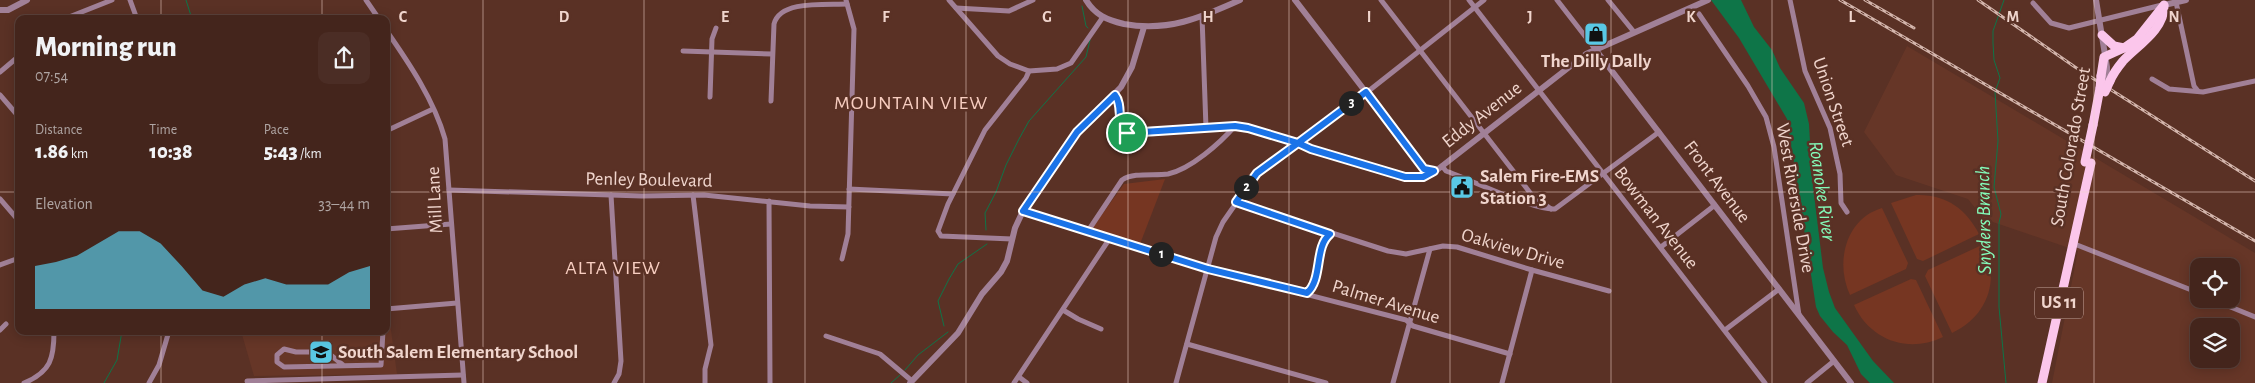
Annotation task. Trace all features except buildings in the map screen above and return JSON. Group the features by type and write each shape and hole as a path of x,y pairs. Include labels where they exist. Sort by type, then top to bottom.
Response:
{"main road":[{"path":"2104,57 2124,48 2144,32 2165,2"},
{"name":"US 11","path":"2106,79 2154,30 2164,11 2165,2"},
{"path":"2102,35 2114,46 2124,48"},
{"name":"South Colorado Street","path":"2042,383 2072,243 2070,235 2106,79 2104,57"}],"street":[{"path":"0,10 8,10 27,0"},
{"path":"74,15 112,0"},
{"path":"130,0 135,15"},
{"path":"366,0 375,15"},
{"path":"948,0 1004,60 1029,71 1057,69 1071,63 1103,18"},
{"path":"956,8 1009,11 1033,0"},
{"path":"1086,0 1095,12 1103,18 1144,27 1165,26 1202,16 1240,0"},
{"path":"1295,0 1424,169 1434,171"},
{"path":"1381,0 1531,194 1551,209"},
{"name":"Bowman Avenue","path":"1469,0 1765,383"},
{"path":"1176,383 1219,229 1257,173 1366,92 1484,0"},
{"name":"Front Avenue","path":"1558,0 1851,383"},
{"path":"1608,0 1634,32"},
{"name":"Eddy Avenue","path":"1434,171 1538,90 1595,49 1708,0"},
{"name":"Union Street","path":"1790,0 1805,71 1830,128 1840,174 1841,202 1847,212"},
{"name":"South Colorado Street","path":"2096,0 2104,57"},
{"path":"2033,3 2051,23 2064,28 2075,27 2165,2 2186,0"},
{"path":"772,101 774,20 778,12 785,4 846,2 854,29 848,234 842,260"},
{"path":"2176,2 2194,86 2198,91"},
{"name":"West Riverside Drive","path":"1699,14 1748,86 1768,123 1782,194 1799,316"},
{"path":"1202,16 1206,128"},
{"path":"826,336 880,354 911,382 958,333 982,294 1005,266 1012,239 1023,211 1077,132 1115,95 1132,67 1144,27"},
{"path":"710,97 713,37 716,28"},
{"name":"Mill Lane","path":"390,40 433,109 445,140 456,304 464,383"},
{"path":"683,52 772,54"},
{"path":"0,72 15,59"},
{"path":"1012,239 941,236 938,231 953,194 985,130 1026,78 1029,71"},
{"path":"2152,79 2169,89 2182,92 2203,92 2255,81"},
{"path":"0,95 15,112"},
{"path":"1115,95 1119,101 1122,129 1128,134 1235,126 1298,143 1311,149 1405,177 1423,177 1434,171"},
{"path":"390,129 433,109"},
{"path":"1088,231 1122,180 1128,177 1168,174 1179,170 1221,140 1235,126"},
{"path":"1442,166 1446,171 1501,194 1551,209 1565,203 1659,132"},
{"path":"849,189 953,194"},
{"name":"Penley Boulevard","path":"449,190 611,195 693,195 849,207"},
{"path":"611,195 621,361 619,374 614,383"},
{"path":"693,195 710,345 705,368 705,383"},
{"path":"0,199 15,216"},
{"path":"769,202 770,383"},
{"name":"Oakview Drive","path":"1236,202 1330,234 1400,254 1442,246 1460,247 1532,270 1609,290"},
{"path":"1661,247 1715,205"},
{"name":"Palmer Avenue","path":"1023,211 1208,269 1406,320 1409,324 1510,354"},
{"path":"390,229 451,224"},
{"path":"1307,293 1312,288 1324,243 1330,234"},
{"path":"1014,383 1110,238"},
{"path":"2072,243 2190,290"},
{"path":"1393,383 1430,249"},
{"path":"0,265 15,259"},
{"path":"1502,383 1532,270"},
{"path":"1725,330 1780,289"},
{"path":"390,309 456,304"},
{"path":"2234,308 2255,317"},
{"path":"1063,310 1078,319 1102,329"},
{"path":"0,330 6,324"},
{"path":"24,383 37,378 51,362 54,335"},
{"path":"149,383 159,365 168,335"},
{"path":"342,365 327,352 296,352 284,349 276,355 276,362 284,367 382,365 383,335"},
{"path":"1187,344 1326,383"},
{"path":"1807,383 1834,361"},
{"path":"247,381 386,381 463,375"},
{"path":"1019,377 1027,383"}],"shaded area":[{"path":"1711,0 1741,0 1754,27 1772,50 1780,68 1804,103 1809,124 1812,178 1823,268 1829,292 1835,308 1873,361 1894,383 1870,383 1861,374 1847,345 1820,316 1816,307 1787,119 1739,38"},
{"path":"1907,46 2255,253 2255,383 2052,383 2078,251 1984,219 1968,199 1896,175 1864,132"},
{"path":"1165,179 1140,244 1094,230 1093,227 1124,184"},
{"path":"1916,195 1927,195 1946,200 1968,217 1979,234 1923,261 1917,259 1891,203"},
{"path":"1882,208 1908,263 1906,269 1850,295 1843,269 1846,244 1859,222 1869,214"},
{"path":"1984,244 1989,257 1991,271 1988,296 1974,317 1952,333 1925,276 1928,270"},
{"path":"1911,279 1916,280 1943,337 1917,344 1904,344 1891,340 1880,335 1870,327 1854,305"},
{"name":"South Salem Elementary School","path":"390,323 397,374 254,376 242,335 390,335"}],"waterway":[{"path":"186,0 191,15"},
{"name":"Snyders Branch","path":"2004,0 1993,31 1993,43 1994,60 2000,78 1995,92 1998,141 1994,187 2001,214 1999,223 1999,307 2006,383"},
{"path":"1082,6 1088,28"},
{"path":"986,230 985,213 1019,139 1029,121 1086,57 1090,40"},
{"path":"944,326 938,301 949,279 958,264 987,244"},
{"path":"905,370 918,355 948,332"},
{"path":"104,383 117,360 121,335"},
{"path":"891,383 900,375"}],"railway":[{"path":"1840,0 2255,241"},
{"path":"1865,0 1914,28"},
{"path":"1978,0 2075,67 2255,181"}],"place":[{"name":"The Dilly Dally","path":"1596,34"},
{"name":"Salem Fire-EMS Station 3","path":"1462,187"},
{"name":"South Salem Elementary School","path":"321,352"}],"district":[{"name":"MOUNTAIN VIEW","path":"911,103"},
{"name":"ALTA VIEW","path":"613,268"}],"route":[{"path":"1127,133 1124,132 1121,126 1119,101 1115,95 1110,102 1077,132 1023,211 1208,269 1307,293 1312,288 1324,243 1330,234 1323,230 1243,206 1236,202 1257,173 1298,143 1311,149 1405,177 1419,178 1434,171 1424,169 1366,92 1298,143 1293,140 1235,126 1127,133"}],"water label":[{"name":"Roanoke River","path":"1822,191"}]}
